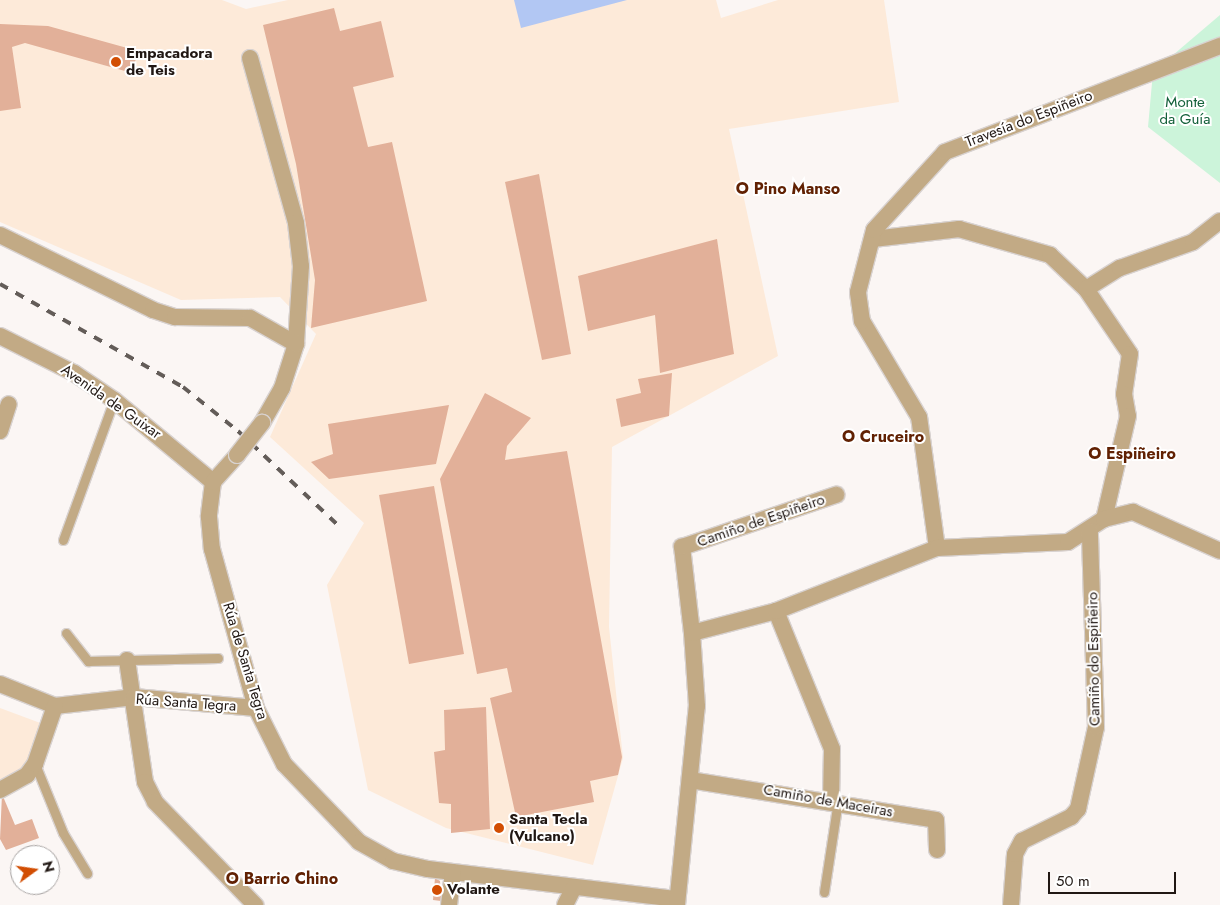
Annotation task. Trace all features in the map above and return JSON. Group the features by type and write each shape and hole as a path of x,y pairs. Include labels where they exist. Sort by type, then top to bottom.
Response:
{"street":[{"name":"Travesía do Espiñeiro","path":"936,548 919,417 862,321 858,292 874,230 945,152 1220,46"},
{"path":"213,482 262,423 282,388 296,344 302,301 296,223 250,58"},
{"path":"1086,289 1120,268 1193,242 1220,221"},
{"path":"873,239 959,229 1050,255 1086,289 1130,354 1124,394 1128,416 1104,519"},
{"path":"0,235 154,310 175,317 250,318 296,344"},
{"name":"Avenida de Guixar","path":"0,336 74,372 114,400 213,482"},
{"path":"0,431 9,404"},
{"name":"Rúa de Santa Tegra","path":"213,482 209,517 212,548 256,708 284,764 359,842 393,861 453,872 677,902"},
{"name":"Camiño de Espiñeiro","path":"692,633 682,547 836,495"},
{"path":"677,902 697,706 692,633 776,611 936,548 1068,542 1090,531 1104,519 1133,512 1220,551"},
{"name":"Camiño do Espiñeiro","path":"1011,905 1015,854 1022,841 1071,817 1078,809 1096,728 1090,531"},
{"path":"776,611 832,749 834,801"},
{"path":"127,660 145,782 155,802 255,905"},
{"name":"Rúa Santa Tegra","path":"0,684 55,706 134,698 256,708"},
{"path":"0,790 27,775 35,764 55,706"},
{"name":"Camiño de Maceiras","path":"690,780 834,801 936,820 937,850"},
{"path":"449,905 453,872"},
{"path":"565,905 574,887"}],"lane":[{"path":"63,540 114,400"},
{"path":"66,633 88,661 218,658"},
{"path":"35,764 63,833 87,873"},
{"path":"824,892 834,801"}],"shaded area":[{"path":"0,0 222,0 246,9 288,0 716,0 721,18 778,0 884,0 899,102 729,129 778,356 612,447 609,627 623,758 593,865 446,828 368,790 327,585 364,523 270,437 316,334 280,297 181,300 0,222"},
{"path":"0,708 43,724 27,772 0,784"}],"green space":[{"name":"Monte da Guía","path":"1220,15 1220,183 1148,127 1153,72"}],"water":[{"path":"514,0 627,0 521,28"}],"building":[{"path":"334,8 340,31 381,21 394,77 353,87 368,147 392,142 427,301 311,328 315,280 296,164 263,25"},
{"name":"Empacadora de Teis","path":"0,24 48,26 138,51 132,73 25,43 12,47 21,108 0,111"},
{"path":"539,174 571,354 542,360 505,182"},
{"path":"717,239 734,354 660,373 655,315 588,331 578,276"},
{"path":"672,373 669,416 621,427 616,399 641,393 638,379"},
{"path":"485,393 531,418 507,446 505,460 567,451 622,757 618,775 590,781 594,802 516,817 490,698 512,692 507,668 477,674 440,479"},
{"path":"449,405 436,464 329,479 311,462 333,454 328,424"},
{"path":"434,486 464,654 409,664 379,495"},
{"path":"486,707 490,829 451,833 451,804 439,803 434,752 445,750 444,710"},
{"path":"2,794 15,825 32,819 39,838 20,845 10,845 10,849 6,850 0,839"},
{"name":"Volante","path":"435,878 440,881 441,901 433,900"}],"railway":[{"path":"0,284 183,387 238,431 340,527"}],"place":[{"name":"Empacadora de Teis","path":"116,62"},
{"name":"Santa Tecla (Vulcano)","path":"499,828"},
{"name":"Volante","path":"437,890"}],"district":[{"name":"O Pino Manso","path":"788,189"},
{"name":"O Cruceiro","path":"883,437"},
{"name":"O Espiñeiro","path":"1132,454"},
{"name":"O Barrio Chino","path":"282,879"}]}
